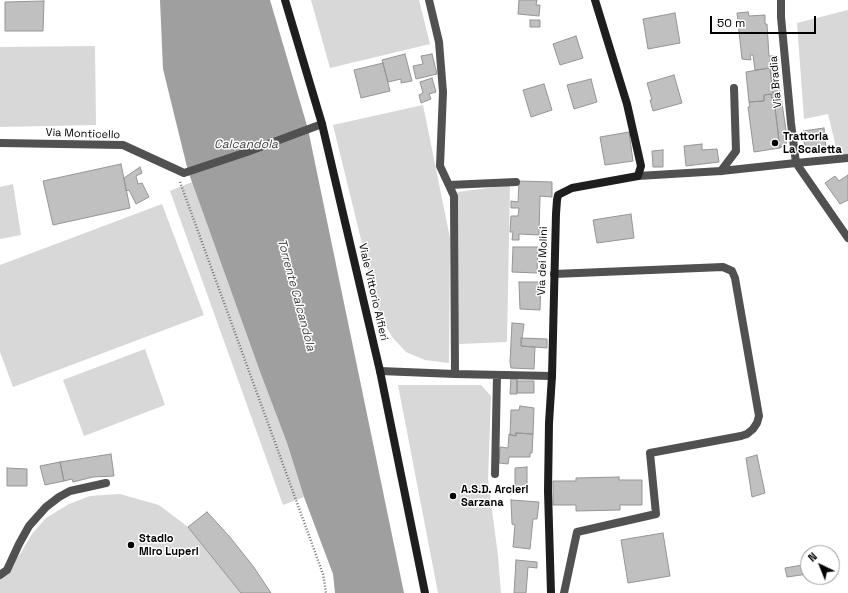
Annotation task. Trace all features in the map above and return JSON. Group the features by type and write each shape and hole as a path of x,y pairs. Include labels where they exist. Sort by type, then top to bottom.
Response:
{"street":[{"name":"Viale Vittorio Alfieri","path":"284,0 322,124 380,371 425,593"},
{"path":"429,0 439,42 443,92 440,166 454,196 455,374"},
{"path":"595,0 627,104 641,166 638,176 721,171 848,158"},
{"name":"Via Bradia","path":"781,0 791,123 796,163 848,238"},
{"path":"721,171 736,151 734,88"},
{"path":"184,173 248,152 322,124"},
{"name":"Via Monticello","path":"0,142 123,145 184,173"},
{"name":"Via dei Molini","path":"551,593 548,491 549,423 552,376 556,214 558,195 572,188 583,185 638,176"},
{"path":"449,185 516,182"},
{"path":"554,274 723,267 732,271 735,278 759,416 757,423 747,434 650,453 656,514 577,532 564,593"},
{"path":"380,371 552,376"},
{"path":"495,474 497,375"},
{"path":"0,575 7,570 29,526 46,507 70,491 106,483"}],"path":[{"path":"184,173 178,178 323,574 326,593"}],"shaded area":[{"path":"311,0 419,0 430,44 330,68"},
{"path":"848,10 848,154 838,156 828,114 804,119 797,23"},
{"path":"95,46 96,125 0,127 0,47"},
{"path":"423,105 450,238 449,363 425,360 406,352 393,338 383,322 373,297 366,260 333,125"},
{"path":"192,182 287,443 304,497 283,505 170,191"},
{"path":"13,184 21,235 0,239 0,187"},
{"path":"510,185 507,342 459,344 458,192"},
{"path":"162,204 204,315 13,387 0,352 0,265"},
{"path":"145,349 165,405 84,436 63,380"},
{"path":"398,385 481,385 491,396 488,479 498,556 501,593 438,593"},
{"name":"Stadio Miro Luperi","path":"120,494 159,505 188,527 207,512 229,536 271,593 0,593 0,575 20,554 32,534 46,518 69,504 90,496"}],"water":[{"name":"Calcandola","path":"160,0 270,0 308,129 404,593 335,593 333,574 304,497 287,443 188,171 163,69"}],"building":[{"path":"519,0 537,0 536,5 540,5 539,16 518,14"},
{"path":"44,1 43,31 5,31 5,2"},
{"path":"748,12 749,16 765,15 769,56 775,56 787,137 786,144 780,148 770,68 755,70 753,55 750,55 751,60 742,59 737,13"},
{"path":"675,13 680,43 648,49 643,19"},
{"path":"530,20 540,20 540,27 530,27"},
{"path":"576,36 583,58 560,65 553,44"},
{"path":"405,54 412,81 401,83 401,79 388,82 382,60"},
{"path":"432,54 437,74 416,79 413,66 423,64 421,56"},
{"path":"383,63 390,91 361,98 354,70"},
{"path":"770,68 774,99 772,99 771,94 764,95 764,101 749,102 746,72"},
{"path":"674,75 682,103 653,111 650,100 652,100 647,83"},
{"path":"432,78 436,92 429,94 431,99 421,103 419,95 423,93 420,82"},
{"path":"591,79 597,102 574,109 567,85"},
{"path":"544,84 552,110 531,117 523,90"},
{"path":"771,94 772,99 774,99 780,148 754,152 748,107 750,107 749,102 764,101 764,95"},
{"path":"824,128 826,149 805,151 803,131"},
{"path":"629,132 633,161 605,165 600,137"},
{"path":"702,144 702,150 717,149 719,162 686,166 684,146"},
{"path":"663,150 663,167 653,167 652,151"},
{"path":"121,164 130,208 53,225 43,181"},
{"path":"140,167 142,173 136,176 138,184 142,183 149,197 136,204 129,190 126,191 124,178"},
{"path":"848,175 848,200 840,204 825,183 835,176 839,181"},
{"path":"519,181 552,182 552,197 540,196 539,235 519,234 519,240 512,240 513,232 510,232 511,216 518,216 519,208 511,208 511,201 518,202"},
{"path":"631,214 634,238 597,243 593,220"},
{"path":"513,247 538,247 537,273 512,272"},
{"path":"519,282 541,282 540,310 520,309"},
{"path":"512,323 524,324 521,346 535,347 534,369 511,368"},
{"path":"521,338 547,339 547,348 521,346"},
{"path":"511,377 517,377 517,394 510,394"},
{"path":"517,381 534,381 534,393 517,393"},
{"path":"520,406 534,408 533,434 516,433 516,436 510,435 511,410 519,410"},
{"path":"516,433 533,434 532,453 530,453 530,457 509,457 508,464 499,463 500,447 508,448 509,434 516,436"},
{"path":"111,454 114,476 93,477 73,482 72,479 64,481 60,462"},
{"path":"757,455 765,493 752,497 746,458"},
{"path":"60,462 64,481 45,485 40,466"},
{"path":"527,467 527,492 515,492 515,468"},
{"path":"7,468 27,469 27,486 7,486"},
{"path":"619,477 619,480 642,480 642,505 620,505 620,510 576,511 576,505 553,505 553,481 576,481 576,478"},
{"path":"511,500 539,502 537,519 533,519 530,549 513,547 515,525 512,524"},
{"path":"207,512 253,566 271,593 241,593 188,527"},
{"path":"663,533 670,576 628,583 621,540"},
{"path":"516,560 537,562 537,568 528,567 526,593 514,593"},
{"path":"800,565 800,575 787,577 785,568"}],"place":[{"name":"Trattoria La Scaletta","path":"775,143"},
{"name":"A.S.D. Arcieri Sarzana","path":"453,496"},
{"name":"Stadio Miro Luperi","path":"131,545"}],"water label":[{"name":"Torrente Calcandola","path":"296,295"}]}
